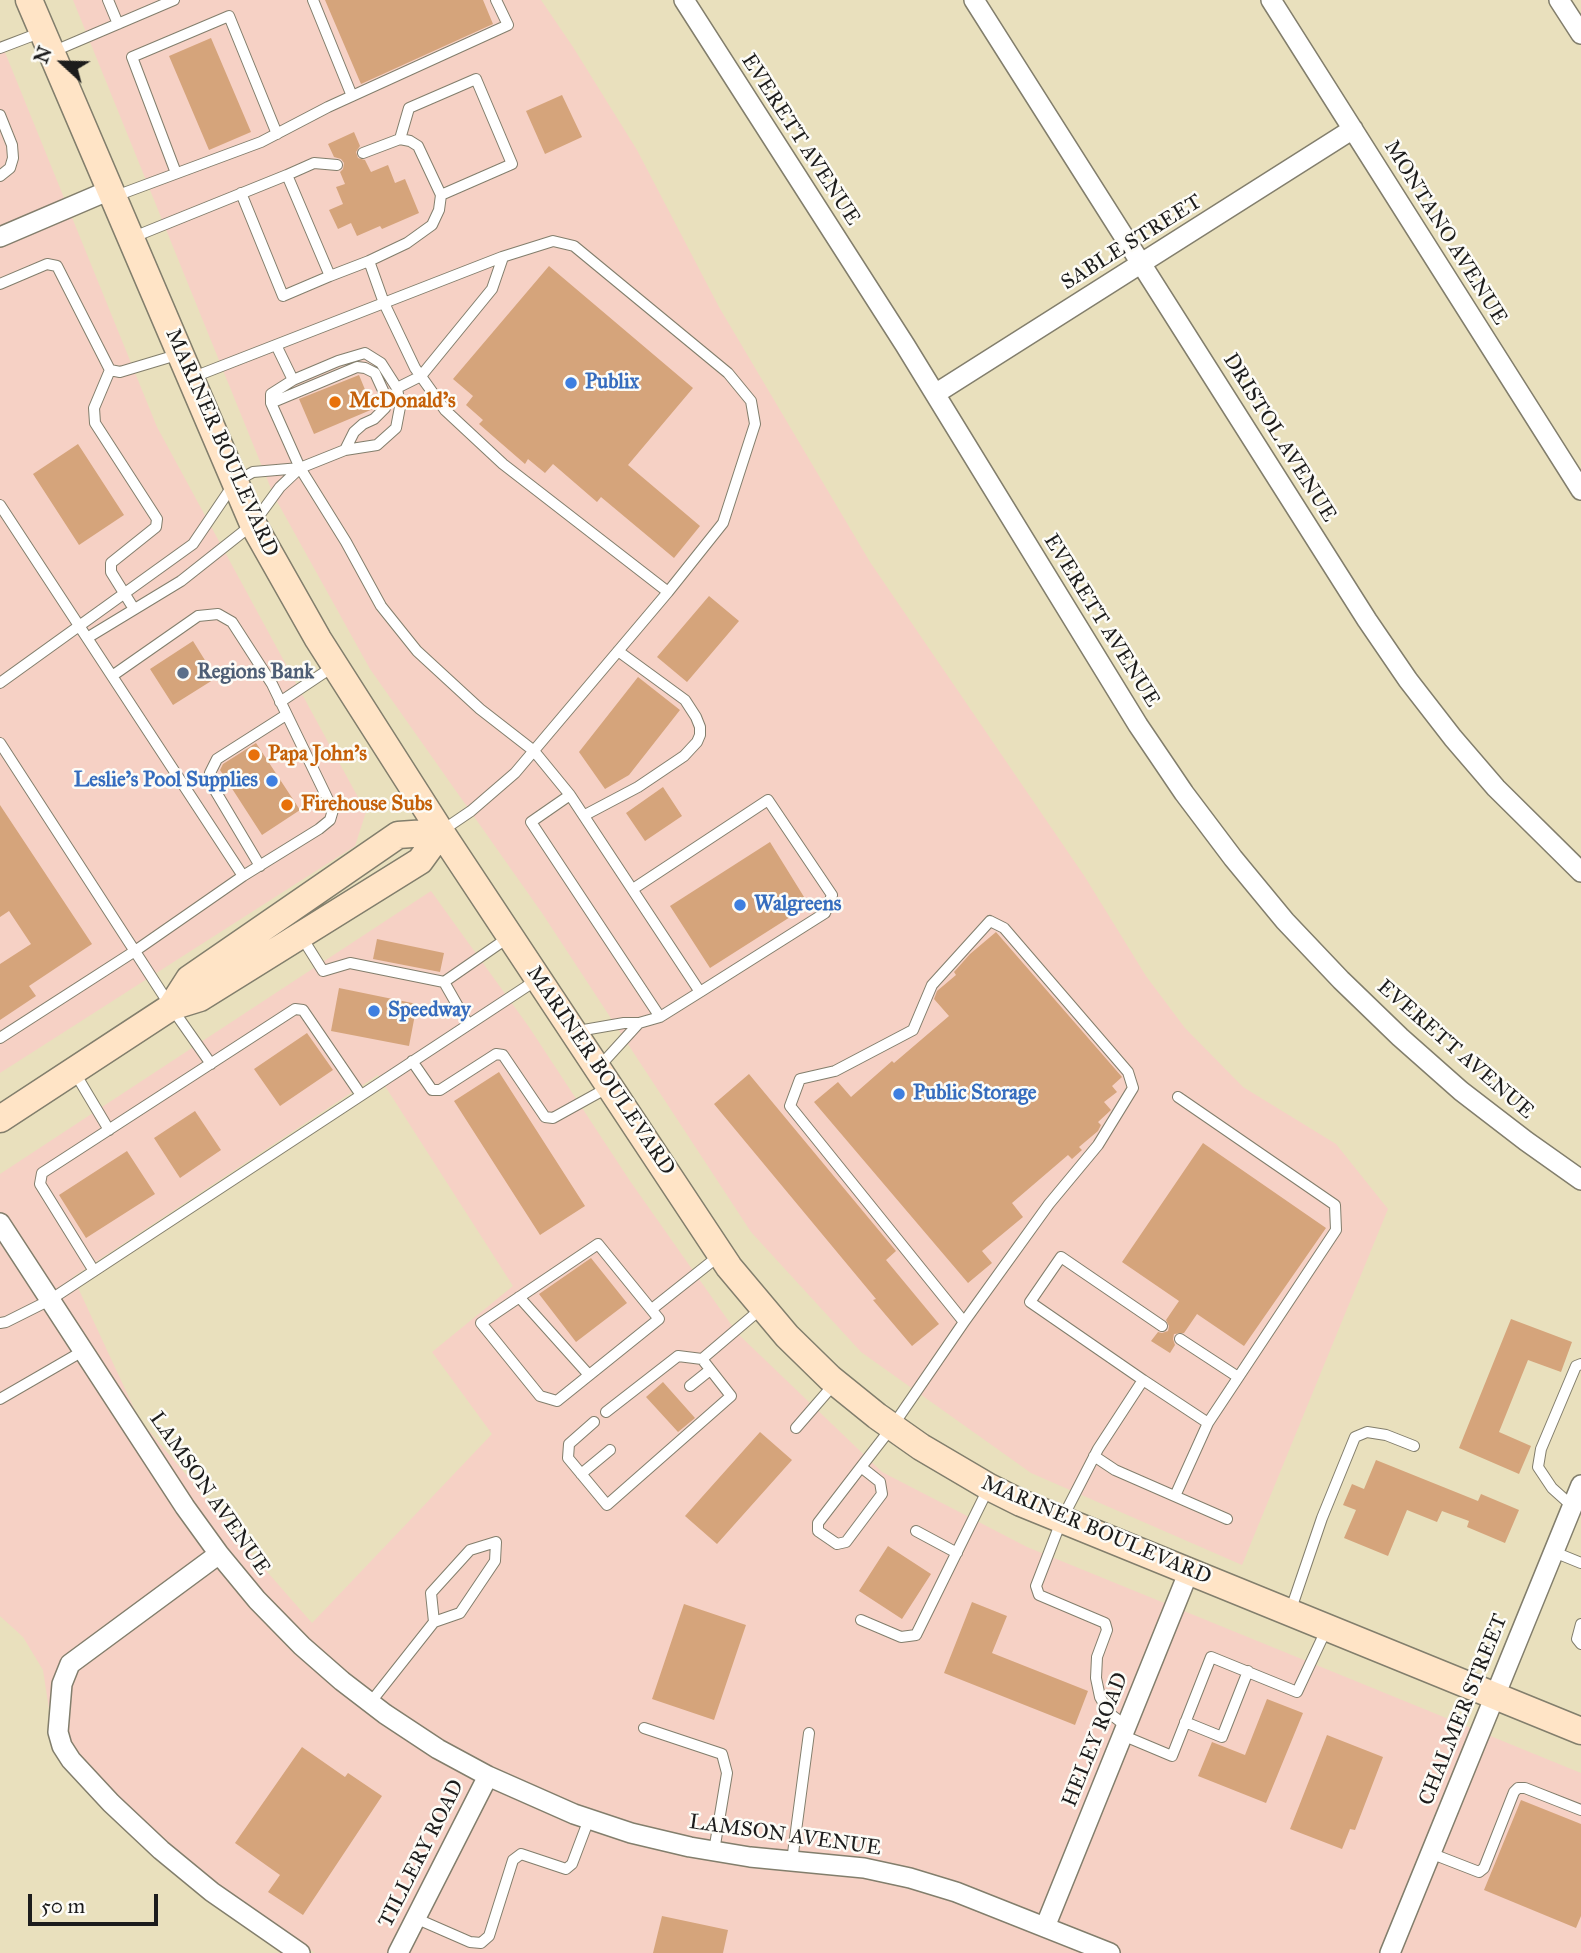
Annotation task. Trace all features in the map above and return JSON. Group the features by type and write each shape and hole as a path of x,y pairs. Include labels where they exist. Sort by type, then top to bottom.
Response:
{"main road":[{"name":"MARINER BOULEVARD","path":"29,0 253,524 335,666 441,832 721,1254 762,1308 835,1382 892,1427 989,1487 1581,1731"},
{"path":"0,1119 171,1007 200,998 420,861 441,832"},
{"path":"171,1007 189,979 398,835 441,832"}],"street":[{"name":"EVERETT AVENUE","path":"684,0 935,394 1138,725 1233,858 1294,931 1400,1037 1461,1091 1581,1180"},
{"name":"DRISTOL AVENUE","path":"974,0 1367,620 1408,680 1496,788 1581,872"},
{"name":"MONTANO AVENUE","path":"1271,0 1581,490"},
{"path":"1559,0 1581,34"},
{"name":"SABLE STREET","path":"935,394 1353,130"},
{"path":"0,237 111,194"},
{"name":"LAMSON AVENUE","path":"0,1223 185,1507 257,1600 302,1646 370,1703 438,1749 515,1790 632,1833 714,1851 864,1868 910,1878 956,1892 1110,1953"},
{"name":"CHALMER STREET","path":"1390,1953 1581,1485"},
{"path":"219,1554 70,1664 62,1684 58,1732 62,1746 71,1760 111,1803 161,1850 212,1892 300,1953"},
{"name":"HELEY ROAD","path":"1045,1927 1189,1571"},
{"name":"TILLERY ROAD","path":"398,1953 488,1776"}],"lane":[{"path":"108,0 118,24"},
{"path":"0,48 47,42 118,24 174,0"},
{"path":"313,0 352,96"},
{"path":"111,194 176,173 277,134 352,96 508,25 496,0"},
{"path":"176,173 132,57 229,16 277,134"},
{"path":"400,139 409,108 476,79 512,164 441,195"},
{"path":"0,115 12,145 13,158 10,168 0,176"},
{"path":"241,194 283,296 407,243 432,225 439,210 441,195 418,146 400,139 363,153"},
{"path":"131,238 314,163 337,165"},
{"path":"287,175 330,276"},
{"path":"110,370 120,372 185,366 276,345 503,257 553,241 574,246 728,373 751,401 755,424 723,523 516,773 441,832"},
{"path":"397,388 421,376 492,289 503,257"},
{"path":"369,261 384,303 421,376 445,410 503,464 668,592"},
{"path":"0,284 47,264 57,266 110,370 94,408 95,423 157,519 156,527 111,563 111,572 134,609"},
{"path":"276,345 293,380"},
{"path":"0,683 192,544 235,482 253,472 300,468 345,450 376,445 396,428 400,407 397,388 381,363 365,353 293,380 271,394 271,404 300,468 381,606 417,651 480,709 534,751 585,815 700,992"},
{"path":"271,404 357,367 374,373 386,397 385,408 354,432 345,450"},
{"path":"88,638 181,582 253,524 280,487 300,468"},
{"path":"0,505 243,876"},
{"path":"0,1038 330,820 333,810 281,702 232,622 218,614 198,616 112,676"},
{"path":"585,815 638,787 684,756 693,748 700,735 696,717 685,700 618,651"},
{"path":"281,702 335,666"},
{"path":"260,866 213,787 210,773 217,759 286,715"},
{"path":"0,743 171,1007 211,1064"},
{"path":"570,795 531,822 660,1017"},
{"path":"574,1032 639,1023 660,1017 825,913 832,895 768,800 633,889"},
{"path":"861,1467 880,1482 882,1494 846,1542 837,1544 818,1531 818,1523 861,1467 892,1427 1049,1204 1098,1145 1133,1088 1128,1072 1004,928 990,920 932,985 913,1030 835,1071 800,1079 790,1105 964,1322"},
{"path":"300,935 323,971 350,963 444,982 510,936"},
{"path":"0,1323 50,1300 538,978"},
{"path":"444,982 468,1024"},
{"path":"94,1271 40,1184 42,1173 295,1009 303,1010 361,1095"},
{"path":"412,1061 432,1090 440,1090 496,1054 503,1055 545,1117 553,1118 604,1078 639,1023"},
{"path":"74,1070 110,1129"},
{"path":"1175,1496 1208,1423 1336,1230 1335,1205 1178,1097"},
{"path":"598,1244 652,1309 659,1319 557,1401 540,1396 481,1323 598,1244"},
{"path":"652,1309 721,1254"},
{"path":"1162,1326 1060,1257 1030,1302 1208,1423"},
{"path":"519,1297 589,1375"},
{"path":"702,1359 762,1308"},
{"path":"1180,1339 1238,1377"},
{"path":"0,1399 83,1351"},
{"path":"594,1422 576,1436 567,1451 568,1458 607,1505 731,1396 702,1359 678,1356 606,1412"},
{"path":"1573,1506 1552,1488 1538,1467 1541,1449 1576,1366 1581,1363"},
{"path":"690,1386 710,1370"},
{"path":"1143,1380 1094,1456 1062,1519 1036,1586 1039,1595 1105,1623 1107,1630 1097,1657 1096,1678 1100,1697 1109,1713 1124,1731 1172,1756 1211,1657 1297,1692 1327,1627"},
{"path":"796,1427 835,1382"},
{"path":"1290,1612 1322,1518 1355,1437 1367,1432 1387,1434 1414,1446"},
{"path":"581,1474 610,1450"},
{"path":"1094,1456 1115,1470 1227,1519"},
{"path":"861,1620 901,1637 916,1635 989,1487"},
{"path":"916,1531 957,1553"},
{"path":"370,1703 434,1622 460,1614 495,1561 496,1542 470,1550 431,1593 434,1622"},
{"path":"1553,1552 1581,1563"},
{"path":"1581,1624 1577,1639 1581,1644"},
{"path":"1185,1722 1222,1737 1248,1671"},
{"path":"644,1728 722,1754 727,1773 714,1851"},
{"path":"792,1861 809,1732"},
{"path":"1430,1853 1479,1872 1484,1868 1514,1792 1518,1788 1525,1788 1581,1810"},
{"path":"415,1918 470,1942 481,1943 489,1936 513,1860 521,1854 566,1869 572,1864 589,1819"}],"shaded area":[{"path":"73,0 541,0 637,150 719,307 870,562 1085,877 1146,976 1185,1028 1243,1087 1336,1144 1388,1209 1242,1565 1031,1473 861,1352 751,1232 542,913 370,669 274,496"},
{"path":"0,40 157,427 366,812 355,846 0,1073"},
{"path":"431,891 529,1027 630,1181 737,1333 882,1472 1027,1547 1581,1773 1581,1953 315,1953 98,1803 49,1709 43,1670 23,1637 0,1616 0,1174","holes":["378,1075 513,1286 432,1352 492,1434 312,1623 241,1542 219,1509 216,1510 139,1419 73,1277"]}],"building":[{"path":"325,0 483,0 493,24 361,84"},
{"path":"211,38 251,132 209,150 169,56"},
{"path":"562,95 582,137 545,154 526,111"},
{"path":"354,132 360,146 356,152 358,158 365,160 371,172 388,165 395,183 405,179 419,213 382,229 380,226 357,236 351,223 338,229 329,210 343,204 336,187 345,184 340,172 344,163 334,157 328,144"},
{"path":"549,266 693,388 628,465 700,526 674,558 601,497 597,502 553,464 545,473 528,459 525,464 479,424 483,420 466,405 473,396 453,379"},
{"name":"McDonald's","path":"359,375 373,409 314,434 299,399"},
{"path":"78,444 124,515 79,545 33,474"},
{"path":"709,596 739,621 687,682 657,657"},
{"name":"Regions Bank","path":"193,641 216,678 173,705 150,669"},
{"path":"638,677 680,710 629,775 605,789 579,752"},
{"path":"256,743 300,810 262,835 220,770 223,764"},
{"path":"663,787 682,816 645,841 626,813"},
{"path":"0,805 92,944 29,986 36,996 0,1020 0,964 31,944 9,911 0,917"},
{"name":"Walgreens","path":"770,842 809,905 710,968 670,906"},
{"path":"996,932 1122,1077 1112,1086 1117,1092 1104,1102 1111,1110 1098,1122 1101,1125 1098,1131 1079,1147 1082,1150 1072,1159 1068,1155 1012,1203 1023,1217 982,1251 992,1263 968,1283 814,1102 838,1082 851,1097 949,1016 934,999 937,991 956,975 954,972 970,954"},
{"path":"377,939 444,953 440,972 373,959"},
{"path":"339,988 417,1004 409,1046 331,1031"},
{"path":"307,1033 333,1070 280,1106 254,1069"},
{"path":"499,1072 585,1206 540,1235 454,1101"},
{"path":"749,1074 896,1251 886,1260 939,1324 912,1346 714,1104"},
{"path":"195,1111 221,1150 180,1178 154,1138"},
{"path":"1203,1143 1326,1228 1244,1346 1197,1314 1184,1333 1174,1334 1175,1345 1170,1353 1151,1341 1158,1332 1168,1331 1166,1320 1179,1301 1122,1262"},
{"path":"127,1151 155,1194 86,1238 59,1195"},
{"path":"591,1258 627,1303 576,1342 539,1294"},
{"path":"1511,1319 1572,1342 1561,1372 1528,1360 1499,1432 1531,1446 1519,1474 1459,1448"},
{"path":"663,1382 695,1418 678,1432 646,1397"},
{"path":"760,1432 792,1460 717,1544 685,1516"},
{"path":"1376,1460 1478,1501 1481,1494 1519,1510 1505,1543 1467,1527 1469,1521 1442,1511 1437,1522 1407,1510 1388,1556 1344,1538 1356,1510 1343,1505 1352,1484 1364,1489"},
{"path":"888,1546 931,1574 902,1619 859,1591"},
{"path":"972,1602 1007,1616 992,1653 1088,1691 1075,1725 944,1673"},
{"path":"684,1604 746,1625 714,1720 652,1699"},
{"path":"1267,1699 1303,1713 1266,1803 1198,1776 1212,1742 1245,1755"},
{"path":"1327,1735 1383,1757 1355,1830 1350,1829 1342,1849 1290,1829"},
{"path":"302,1747 345,1777 348,1773 382,1796 303,1915 268,1892 280,1875 235,1843"},
{"path":"1521,1800 1581,1824 1581,1916 1576,1928 1484,1890"},
{"path":"662,1916 728,1930 723,1953 653,1953"}],"place":[{"name":"Publix","path":"571,383"},
{"name":"McDonald's","path":"335,402"},
{"name":"Regions Bank","path":"183,673"},
{"name":"Papa John's","path":"254,755"},
{"name":"Leslie's Pool Supplies","path":"272,781"},
{"name":"Firehouse Subs","path":"287,805"},
{"name":"Walgreens","path":"740,905"},
{"name":"Speedway","path":"374,1011"},
{"name":"Public Storage","path":"899,1094"}]}
